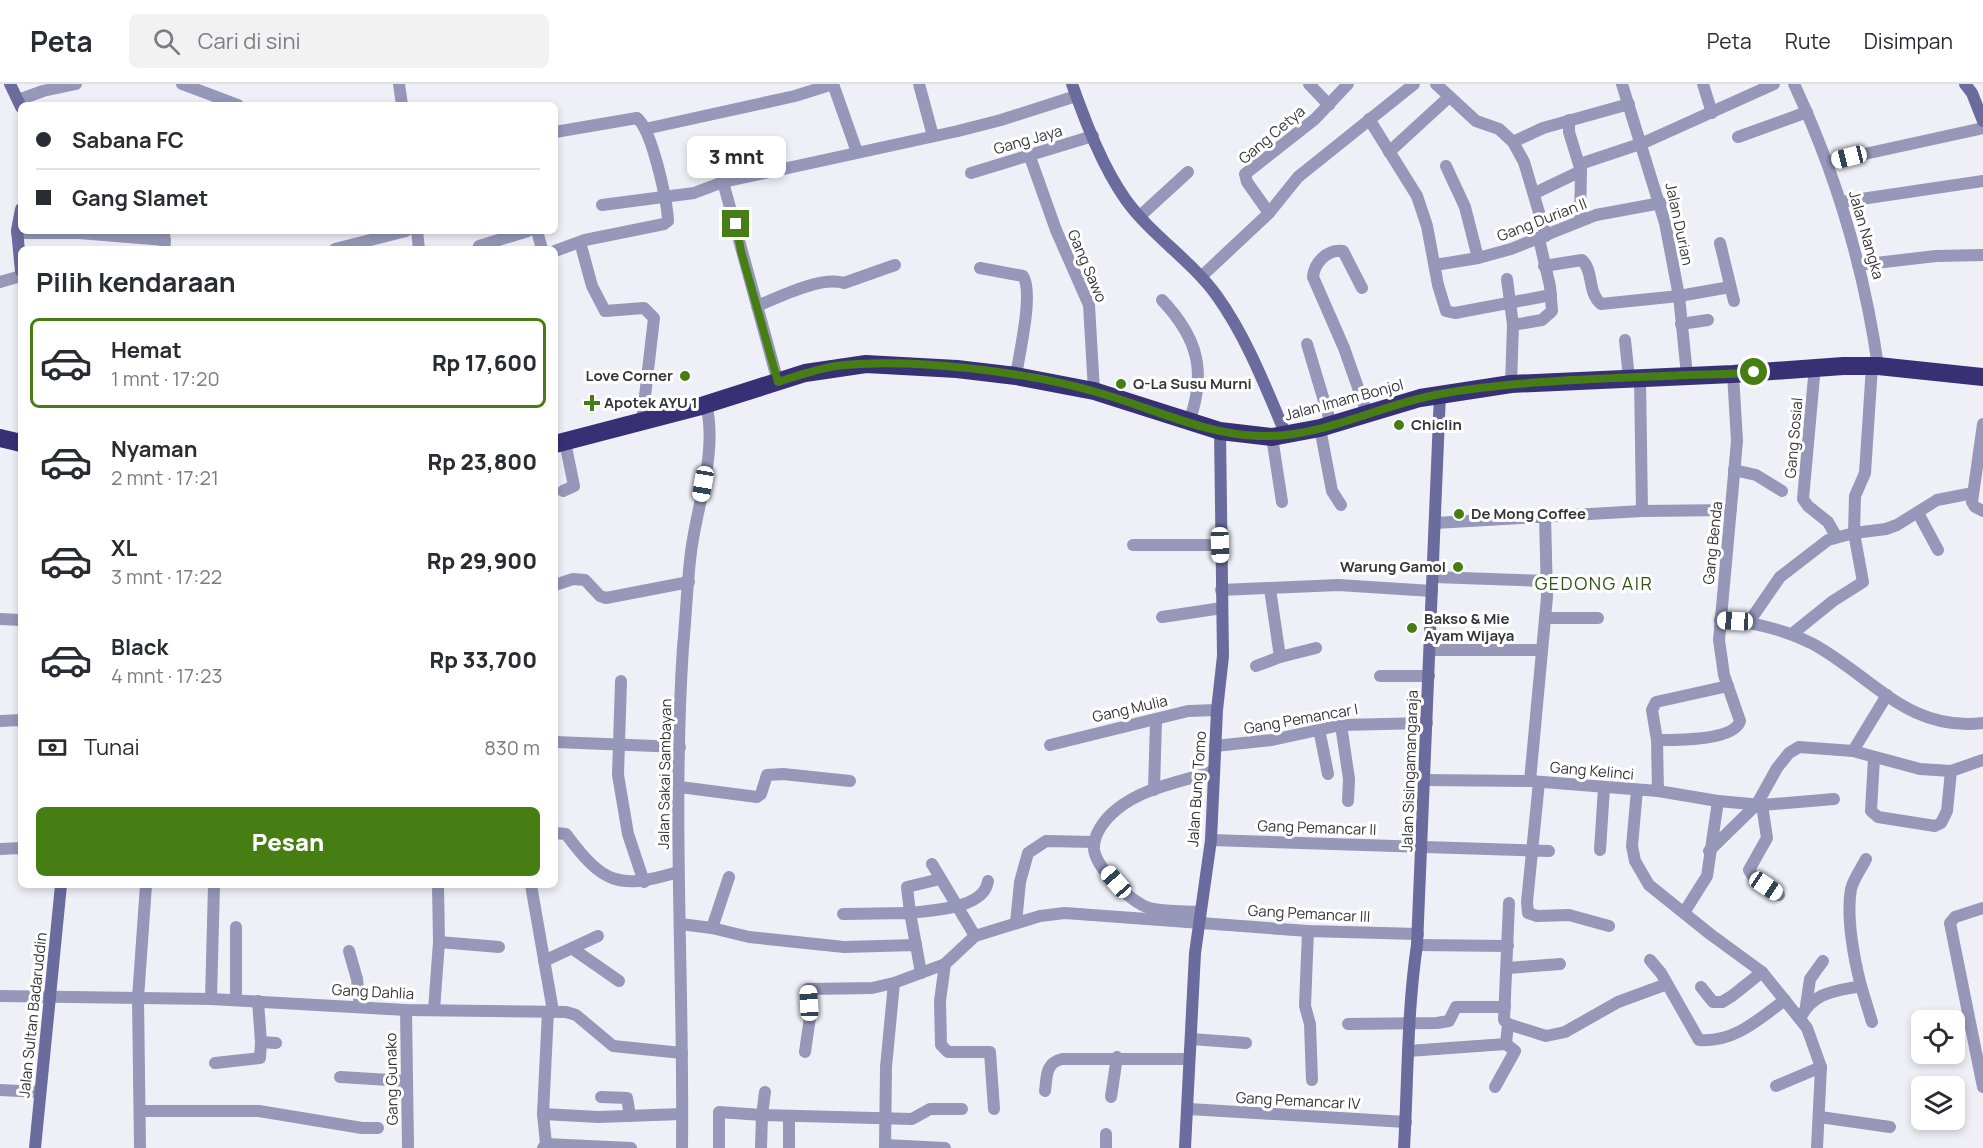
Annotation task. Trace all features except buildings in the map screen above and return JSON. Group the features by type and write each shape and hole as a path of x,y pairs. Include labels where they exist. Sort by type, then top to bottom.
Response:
{"highway":[{"name":"Jalan Imam Bonjol","path":"560,443 833,367 866,364 957,369 1016,376 1094,391 1220,431 1279,436 1325,426 1440,394 1511,384 1733,374 1815,366 1875,366 1983,377"},
{"path":"0,438 18,442"}],"street":[{"path":"10,84 19,102"},
{"path":"24,102 43,91 76,84"},
{"path":"183,84 230,102"},
{"path":"399,84 402,102"},
{"path":"645,129 785,99 833,84 857,152"},
{"path":"919,84 933,136"},
{"path":"1309,84 1329,105"},
{"path":"1202,276 1269,213 1298,177 1414,84"},
{"path":"1436,84 1476,121 1499,129 1513,142 1524,162 1535,193 1552,311 1550,316 1513,325"},
{"name":"Jalan Durian","path":"1622,84 1643,143 1660,203 1678,296 1687,375"},
{"path":"1703,84 1712,113"},
{"path":"1535,193 1580,168 1643,143 1774,84"},
{"name":"Jalan Nangka","path":"1794,84 1828,162 1841,202 1870,313 1875,366"},
{"path":"1965,84 1972,93 1983,121"},
{"name":"Gang Cetya","path":"1269,213 1244,178 1245,174 1308,125 1346,85"},
{"path":"602,205 694,193 723,182 1001,120 1074,90 1093,136 1126,200 1202,276 1218,297 1244,342 1279,436 1282,502"},
{"path":"1389,152 1449,97"},
{"path":"1513,142 1543,128 1629,104"},
{"path":"1738,138 1807,112"},
{"path":"558,131 634,118 642,122 665,198 668,221 664,224 580,242 558,250"},
{"path":"1370,119 1417,196 1444,308 1455,313 1551,295"},
{"path":"1569,120 1569,132 1580,168 1580,220"},
{"path":"1828,162 1983,128"},
{"name":"Gang Jaya","path":"971,173 1012,159 1030,157 1093,136"},
{"name":"Gang Sawo","path":"1030,157 1056,230 1091,314 1094,391"},
{"path":"1446,166 1465,207 1478,258"},
{"path":"1140,216 1188,172"},
{"path":"1841,202 1983,180"},
{"path":"723,182 778,382"},
{"name":"Gang Durian II","path":"1435,265 1478,258 1542,237 1580,220 1660,203"},
{"path":"18,227 18,246"},
{"path":"91,234 165,240"},
{"path":"347,246 394,234"},
{"path":"479,246 518,234"},
{"path":"580,242 592,286 605,311 644,308 654,318 642,422"},
{"path":"1720,243 1734,301"},
{"path":"1362,288 1343,251 1325,256 1314,269 1313,277 1344,348 1367,413"},
{"path":"1858,265 1936,256 1983,255"},
{"path":"1544,266 1582,260 1586,264 1593,294 1601,304 1678,296 1730,287"},
{"path":"757,306 801,289 836,280 844,283 895,265"},
{"path":"980,268 1025,278 1026,306 1016,376"},
{"path":"0,282 18,277"},
{"path":"1507,279 1513,325 1511,384"},
{"path":"1162,300 1189,333 1199,367 1196,400 1189,422"},
{"path":"1681,324 1708,320"},
{"path":"1625,340 1634,378 1642,511"},
{"path":"1307,344 1325,426 1332,491 1341,505"},
{"name":"Gang Sosial","path":"1815,366 1803,498 1808,506 1828,522 1836,536"},
{"path":"1792,634 1833,601 1863,582 1854,533 1855,496 1865,473 1875,366"},
{"name":"Gang Benda","path":"1657,740 1691,739 1724,733 1739,726 1738,711 1728,686 1719,650 1737,441 1733,374"},
{"name":"Jalan Sisingamangaraja","path":"1404,1148 1411,1023 1410,1002 1418,939 1440,394"},
{"name":"Jalan Sakai Sambayan","path":"682,1148 678,872 680,747 691,552 710,448 706,404"},
{"path":"1983,424 1981,459 1973,494 1975,507 1983,511"},
{"name":"Jalan Bung Tomo","path":"1185,1148 1199,917 1211,840 1217,710 1223,656 1220,431"},
{"path":"560,443 574,483 572,488 563,491"},
{"path":"1734,470 1756,475 1782,492"},
{"path":"1749,622 1779,577 1836,536 1886,529 1918,513 1937,500 1973,494"},
{"path":"1435,523 1642,511 1731,510"},
{"path":"1918,513 1938,550"},
{"path":"1545,516 1545,618 1540,650 1533,850 1527,902 1528,913 1537,916 1569,915 1609,926"},
{"path":"1133,545 1220,545"},
{"path":"1433,576 1546,581"},
{"path":"558,584 573,579 585,580 600,596 606,598 689,582"},
{"path":"1221,590 1338,585 1432,591"},
{"path":"1270,589 1280,657"},
{"path":"1162,617 1222,608"},
{"path":"1545,618 1598,618"},
{"path":"0,619 18,620"},
{"path":"1720,620 1749,622 1792,634 1815,645 1887,695 1934,721 1954,725 1983,724"},
{"path":"1257,666 1280,657 1316,648"},
{"path":"1430,650 1540,650"},
{"path":"1380,676 1429,676"},
{"path":"621,681 618,775 628,834 644,882"},
{"path":"1658,791 1657,740 1652,710 1656,702 1728,686"},
{"path":"1853,751 1887,695"},
{"name":"Gang Mulia","path":"1050,746 1124,725 1156,720 1188,711 1217,710"},
{"path":"0,721 18,720"},
{"path":"1154,790 1156,720"},
{"name":"Gang Pemancar I","path":"1215,746 1248,744 1341,725 1427,723"},
{"path":"1341,725 1348,769 1348,801"},
{"path":"1320,729 1328,774"},
{"path":"558,742 680,747"},
{"path":"1709,851 1759,804 1777,768 1789,753 1799,747 1853,751 1920,769 1951,771 1974,765 1983,760"},
{"path":"1874,758 1870,811 1878,817 1935,826 1941,823 1947,811 1951,771"},
{"path":"1199,917 1153,909 1129,897 1096,857 1094,842 1098,832 1116,810 1154,790 1214,771"},
{"path":"680,787 750,797 761,794 767,776 783,774 850,780"},
{"name":"Gang Kelinci","path":"1424,780 1535,782 1658,791 1718,801 1759,804 1834,799"},
{"path":"1600,850 1604,788"},
{"path":"1637,790 1632,846 1635,861 1649,885 1762,972 1800,1019 1813,1041 1821,1067 1817,1148"},
{"path":"1685,911 1707,876 1718,801"},
{"path":"1759,804 1767,838 1749,870 1754,878 1779,895"},
{"path":"558,833 566,834 591,866 606,876 623,881 644,882 678,872"},
{"name":"Gang Pemancar II","path":"1211,840 1549,851"},
{"path":"1016,923 1020,882 1028,853 1046,841 1094,842"},
{"path":"0,849 18,848"},
{"path":"1866,860 1855,878 1851,896 1854,963 1872,1022"},
{"path":"932,864 975,936"},
{"path":"712,928 729,877"},
{"path":"921,973 907,887 940,879"},
{"path":"843,914 910,913 957,907 983,894 988,881"},
{"name":"Jalan Sultan Badaruddin","path":"35,1148 61,888"},
{"path":"140,1148 138,998 146,888"},
{"path":"211,999 214,888"},
{"path":"434,1010 439,942 438,888"},
{"path":"532,888 550,1011 543,1114 545,1146 631,1148"},
{"path":"1509,903 1504,1020 1508,1024 1546,1036 1565,1032 1618,1002 1667,984"},
{"path":"1983,908 1955,917 1950,923 1950,930 1983,1087"},
{"path":"805,1052 810,1017 808,989 872,988 894,983 945,963 975,936 1016,923 1065,913 1199,917"},
{"name":"Gang Pemancar III","path":"1199,917 1308,931 1508,945"},
{"path":"680,924 712,928 749,937 844,947 916,945"},
{"path":"236,927 236,1000"},
{"path":"1308,931 1305,1006 1310,1024 1312,1080"},
{"path":"544,961 598,936"},
{"path":"439,942 499,947"},
{"path":"573,949 619,981"},
{"path":"349,951 360,992 360,1007"},
{"path":"1650,960 1667,984 1700,1041 1709,1041 1742,1031 1785,1000"},
{"path":"1800,1019 1806,1006 1810,979 1822,961"},
{"path":"945,963 940,1001 941,1045 948,1052 990,1052 994,1109"},
{"path":"1508,968 1560,964"},
{"path":"1701,987 1713,1002 1722,1002 1762,972"},
{"path":"894,983 884,1118 885,1146 945,1148"},
{"path":"1806,1006 1821,994 1861,987"},
{"name":"Gang Dahlia","path":"0,996 211,999 406,1010 550,1011 576,1015 613,1046 682,1053"},
{"path":"215,1063 260,1058 258,1001"},
{"path":"1348,1024 1449,1021 1454,1009 1459,1007 1505,1007"},
{"name":"Gang Gunako","path":"406,1010 408,1148"},
{"path":"1506,1044 1508,1024"},
{"path":"1191,1040 1246,1043"},
{"path":"261,1042 276,1043"},
{"path":"1408,1052 1506,1044 1515,1051 1495,1087"},
{"path":"1045,1091 1048,1067 1053,1061 1117,1057 1189,1059"},
{"path":"1111,1097 1117,1057"},
{"path":"1776,1086 1821,1067"},
{"path":"340,1077 406,1082"},
{"path":"0,1090 39,1092"},
{"path":"761,1148 765,1092"},
{"path":"602,1097 627,1098 630,1116"},
{"path":"718,1148 719,1112 912,1119 930,1109 962,1109"},
{"name":"Gang Pemancar IV","path":"1189,1109 1406,1122"},
{"path":"141,1111 259,1111 352,1127 378,1128"},
{"path":"543,1114 630,1116 682,1114"},
{"path":"789,1116 789,1148"},
{"path":"1820,1118 1890,1126"},
{"path":"1106,1134 1106,1148"},
{"path":"677,1148 687,1148"}],"place":[{"name":"Love Corner","path":"685,376"},
{"name":"Q-La Susu Murni","path":"1121,384"},
{"name":"Apotek AYU 1","path":"592,403"},
{"name":"Chiclin","path":"1399,425"},
{"name":"De Mong Coffee","path":"1459,514"},
{"name":"Warung Gamol","path":"1458,567"},
{"name":"Bakso & Mie Ayam Wijaya","path":"1412,628"}],"district":[{"name":"GEDONG AIR","path":"1594,584"}],"route":[{"path":"736,224 741,251 778,382 833,367 866,364 974,370 1094,391 1220,431 1247,436 1272,437 1320,428 1420,398 1511,384 1754,372"}]}
